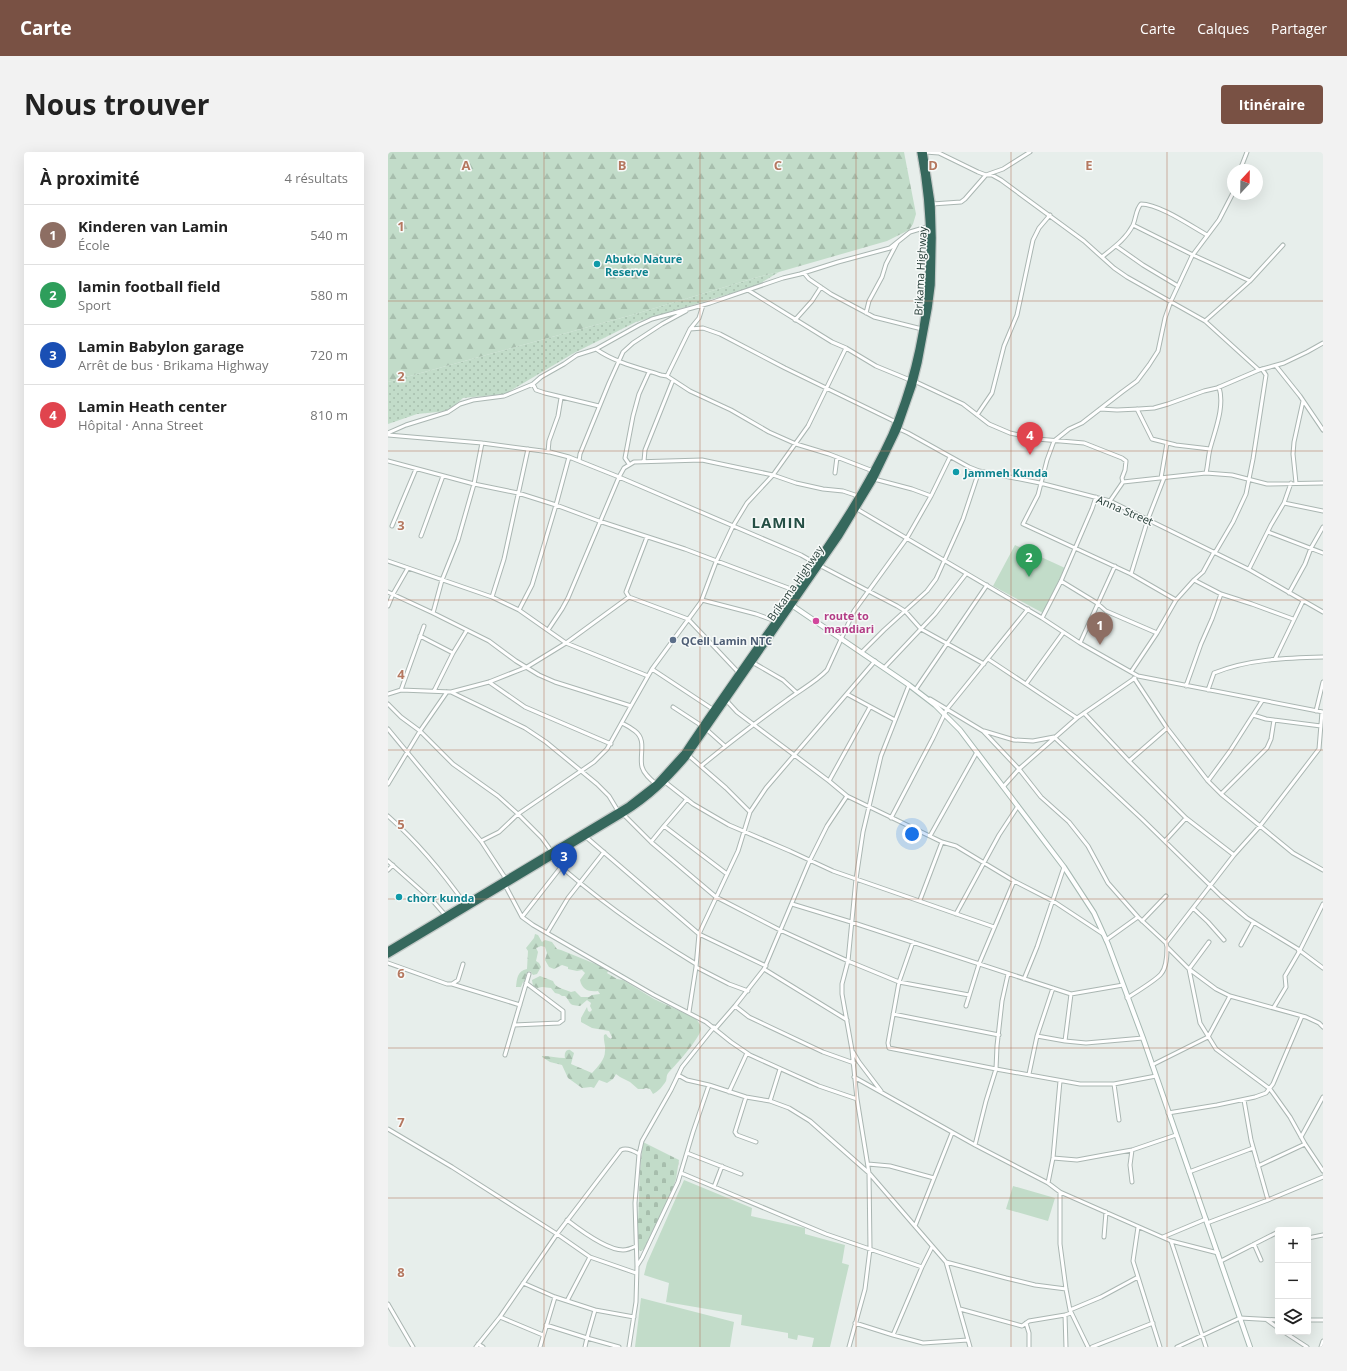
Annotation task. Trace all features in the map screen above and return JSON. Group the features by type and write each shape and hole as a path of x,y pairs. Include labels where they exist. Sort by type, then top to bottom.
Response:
{"highway":[{"name":"Brikama Highway","path":"388,955 550,855 641,802 665,782 688,755 714,710 775,621 790,604 795,592 839,537 855,508 874,479 896,426 920,357 929,308 933,269 931,226 920,152"},
{"name":"Brikama Highway","path":"912,380 922,329 927,288 931,226 932,204 925,152"},
{"name":"Brikama Highway","path":"855,508 859,496 896,426"},
{"name":"Brikama Highway","path":"550,855 586,837 621,813 656,784 674,765 726,700 817,564"},
{"name":"Brikama Highway","path":"388,950 465,904 506,882"}],"main road":[{"path":"790,604 946,711 1064,867 1084,898 1104,935 1143,1038 1250,1347"}],"street":[{"path":"925,152 939,153 986,175 992,175 1001,180 1084,241 1127,278 1205,320 1266,376 1249,480 1246,494 1240,508 1227,533 1203,572 1176,600 1157,633 1131,672"},
{"path":"932,204 961,202 986,175 1014,162 1030,152"},
{"path":"1242,164 1247,152"},
{"path":"1176,600 1115,566 1024,524 1038,495 1040,483 1054,441 1069,429 1082,423 1137,380 1149,366 1158,351 1165,318 1171,301 1192,255 1219,220 1229,200"},
{"path":"1102,257 1125,237 1133,225 1139,206 1144,204 1170,214 1207,235"},
{"path":"977,415 992,393 994,379 1004,346 1017,315 1033,240 1039,228 1050,215"},
{"path":"1133,225 1250,282"},
{"path":"388,434 406,425 448,412 460,404 473,400 504,396 533,384 540,377 577,355 596,349 638,324 703,305 783,278 890,248 910,232 931,226"},
{"path":"866,313 872,296 897,242"},
{"path":"1205,320 1250,282 1283,245"},
{"path":"1116,246 1143,265 1178,286"},
{"path":"804,273 809,279 831,294 866,313 884,320 922,329"},
{"path":"795,320 821,287"},
{"path":"747,290 832,342 846,348 876,366 912,380 963,404 988,424 1025,437 1084,443 1122,458 1126,461 1122,478 1123,482 1110,501"},
{"path":"667,376 690,329 699,318 703,305"},
{"path":"579,461 580,454 599,406 623,352 662,324 693,307"},
{"name":"Anna Street","path":"690,329 703,328 720,334 826,388 950,457 979,471 1040,483 1110,501 1249,569 1323,612"},
{"path":"1100,409 1117,410 1154,408 1219,387 1261,370 1276,366 1307,352 1323,342"},
{"path":"481,841 499,832 518,814 594,762 608,749 630,706 652,669 702,600 716,562 733,526 747,503 773,475 808,426 846,348"},
{"path":"596,349 604,355 619,361 660,376 667,376 704,398 721,405 769,432 796,444 837,457 873,471"},
{"path":"1276,366 1323,430"},
{"path":"630,464 625,458 630,426 636,405 649,372"},
{"path":"644,461 645,450 673,380"},
{"path":"533,384 536,390 561,398 599,406"},
{"path":"1206,473 1210,449 1220,410 1221,397 1219,387"},
{"path":"548,452 549,441 558,416 561,398"},
{"path":"1296,483 1293,454 1294,442 1303,401"},
{"path":"1137,409 1152,439 1210,449"},
{"path":"388,434 528,448 569,457 801,555 870,591 905,612 921,629 984,664"},
{"path":"1131,574 1148,519 1163,478 1166,442"},
{"path":"433,613 442,580 458,540 474,484 482,443"},
{"path":"492,597 504,559 528,448"},
{"path":"519,610 532,585 569,457"},
{"path":"835,472 837,457"},
{"path":"702,766 725,746 827,670 854,611 907,538 931,496 950,457"},
{"path":"548,630 568,598 599,521 619,477 624,468 634,462 702,460 773,475 796,483 823,489 843,491 859,496"},
{"path":"388,461 474,484 518,493 556,505 684,549 795,592"},
{"path":"392,526 416,469"},
{"path":"862,652 927,591 936,579 963,519 979,471"},
{"path":"1123,482 1206,473 1232,475 1267,484 1323,483"},
{"path":"421,536 443,476"},
{"path":"874,479 912,489 931,496"},
{"path":"1249,569 1284,503 1291,483"},
{"path":"1042,618 1061,581 1096,497"},
{"path":"1284,503 1323,511"},
{"path":"855,508 1028,609 1080,643 1138,676 1322,712 1319,749 1260,826 1234,855 1166,945 1167,961 1162,974 1127,998"},
{"path":"1289,593 1323,527"},
{"path":"1268,532 1323,552"},
{"path":"647,537 626,592 629,597 688,619 739,673"},
{"path":"388,561 492,597 519,610 566,643 648,676"},
{"path":"1080,643 1115,566"},
{"path":"388,606 408,568"},
{"path":"884,668 935,614 966,574"},
{"path":"1194,580 1220,594 1293,619"},
{"path":"1061,581 1097,603 1106,611 1157,633"},
{"path":"916,689 986,585"},
{"path":"388,592 489,641 516,661 539,675 554,682 630,706"},
{"path":"1186,686 1220,594"},
{"path":"388,694 401,690 449,692 489,682 527,667 566,643 629,597"},
{"path":"702,600 756,614 775,621"},
{"path":"1275,659 1303,600"},
{"path":"891,818 946,711 1028,609"},
{"path":"401,690 424,626"},
{"path":"434,691 453,653 467,630"},
{"path":"1026,684 1064,633"},
{"path":"420,636 453,653"},
{"path":"1208,690 1214,673 1229,667 1275,659 1323,657"},
{"path":"988,659 1077,718"},
{"path":"752,662 783,680 796,692"},
{"path":"689,1012 699,934 738,851 750,812 766,788 793,755 875,662"},
{"path":"652,669 714,710"},
{"path":"1003,786 1019,769 1077,718 1138,676"},
{"path":"1134,678 1167,728 1208,781 1221,794 1294,854 1323,870"},
{"path":"489,682 525,707 611,744"},
{"path":"1316,711 1323,682"},
{"path":"849,1347 865,1289 870,1249 869,1173 854,1077 854,1063 842,994 842,984 848,962 851,922 863,832 881,756 909,685"},
{"path":"388,784 420,731 449,692"},
{"path":"449,692 525,728 546,742 582,770 609,796 621,813 716,897 780,930 848,962 899,982 969,995"},
{"path":"847,694 895,720"},
{"path":"726,700 737,712 753,725 847,796 942,842 956,846 1014,881 1053,901 1104,935"},
{"path":"1208,781 1230,751 1262,700"},
{"path":"388,704 401,717 420,731 453,764 498,796 518,814 542,838 550,855 561,867 580,883 636,926 696,966 730,984 748,991"},
{"path":"673,707 704,727 725,746"},
{"path":"829,781 870,707"},
{"path":"946,711 983,731 1014,740 1033,741 1054,738"},
{"path":"1084,713 1186,818 1234,855"},
{"path":"1253,714 1266,719 1320,726"},
{"path":"1221,794 1267,748 1271,739 1274,720"},
{"path":"622,723 637,731 642,744 642,766 646,775 656,784"},
{"path":"1129,761 1167,728"},
{"path":"388,729 481,841 506,882 522,917 654,995 689,1012 715,1028 730,1042 748,1054 819,1086 857,1099"},
{"path":"983,731 1019,769 1041,797 1069,822 1088,846 1108,883 1138,917 1189,969 1216,989 1230,996 1302,1016 1319,1023 1323,1027"},
{"path":"1054,738 1253,923 1298,949 1323,968"},
{"path":"930,836 977,752"},
{"path":"688,755 702,766 750,812"},
{"path":"665,782 687,799 729,825 856,879 994,927"},
{"path":"629,1347 636,1302 637,1266 635,1203 639,1154 642,1141 671,1090 682,1067 748,991 765,967 810,860 827,826 847,796"},
{"path":"652,842 687,799"},
{"path":"956,914 999,835 1018,806"},
{"path":"388,816 399,826 449,882 465,904"},
{"path":"1165,841 1186,818"},
{"path":"664,826 727,874"},
{"path":"586,837 699,934 765,967 847,1020"},
{"path":"920,900 942,842"},
{"path":"547,933 568,898 604,852"},
{"path":"388,861 433,901 446,916"},
{"path":"388,870 393,865"},
{"path":"522,917 561,867"},
{"path":"1024,979 1064,867"},
{"path":"966,1006 979,964 1014,881"},
{"path":"1142,921 1166,896"},
{"path":"792,904 1071,994 1123,985"},
{"path":"1274,1007 1286,987 1285,976 1323,904"},
{"path":"1193,908 1224,940"},
{"path":"1106,940 1138,917"},
{"path":"1241,945 1253,923"},
{"path":"913,942 899,982 888,1044 889,1048 1080,1084 1114,1084 1156,1076"},
{"path":"1209,942 1189,969 1200,1023 1216,1049 1270,1089 1290,1117 1305,1144 1323,1170"},
{"path":"388,963 447,984 452,984 520,1005"},
{"path":"452,984 458,980 463,964"},
{"path":"505,1055 529,974"},
{"path":"975,1145 996,1069 1002,1001 1008,974"},
{"path":"514,1025 559,1023 563,1020 563,1011 526,982"},
{"path":"1029,1074 1037,1036 1052,988"},
{"path":"1065,1041 1071,994"},
{"path":"1152,1065 1208,1037 1230,996"},
{"path":"735,1006 749,1017 823,1052 854,1063"},
{"path":"893,1014 999,1035"},
{"path":"1168,1113 1244,1100 1262,1095 1270,1089 1302,1016"},
{"path":"1319,1023 1323,1019"},
{"path":"1037,1036 1086,1043 1143,1038"},
{"path":"852,1050 882,1093"},
{"path":"729,1092 748,1054"},
{"path":"770,1101 780,1069"},
{"path":"678,1075 687,1080 709,1085 746,1097 770,1101 789,1108 810,1121 869,1173 946,1262 970,1347"},
{"path":"854,1077 1060,1192 1171,1241 1218,1253"},
{"path":"1048,1184 1053,1158 1060,1081"},
{"path":"1114,1084 1119,1120"},
{"path":"637,1266 681,1173 709,1085"},
{"path":"746,1097 735,1132 737,1135 756,1142"},
{"path":"1301,1137 1323,1098"},
{"path":"1244,1100 1253,1148 1268,1200"},
{"path":"388,1129 452,1167 557,1234 590,1257 636,1273"},
{"path":"915,1226 952,1133"},
{"path":"1053,1158 1077,1160 1132,1150 1176,1135"},
{"path":"1258,1166 1305,1144"},
{"path":"483,1347 477,1346 500,1317 567,1220 621,1150 624,1148 639,1154"},
{"path":"1189,1172 1253,1148"},
{"path":"1132,1150 1130,1165 1132,1182"},
{"path":"687,1153 741,1174"},
{"path":"868,1164 890,1166 934,1178"},
{"path":"714,1187 722,1166"},
{"path":"681,1173 826,1234 922,1267"},
{"path":"1163,1237 1268,1200 1323,1177"},
{"path":"1060,1192 1060,1244 1066,1289 1071,1311 1088,1347"},
{"path":"1104,1237 1106,1212"},
{"path":"567,1220 598,1241 610,1246 623,1250 636,1246"},
{"path":"1138,1227 1133,1261 1160,1347"},
{"path":"1221,1261 1275,1234"},
{"path":"1311,1237 1323,1235"},
{"path":"1171,1241 1206,1347"},
{"path":"1254,1244 1261,1260"},
{"path":"893,1335 932,1246"},
{"path":"567,1301 590,1257"},
{"path":"946,1262 1035,1285 1066,1289"},
{"path":"960,1309 1022,1326 1029,1321 1066,1315 1071,1311 1138,1277"},
{"path":"523,1283 555,1297 595,1310 634,1317"},
{"path":"540,1347 555,1297"},
{"path":"388,1304 413,1347"},
{"path":"585,1347 595,1310"},
{"path":"1066,1315 1066,1347"},
{"path":"500,1317 543,1335"},
{"path":"1177,1347 1240,1318 1275,1320"},
{"path":"1267,1320 1275,1326"},
{"path":"1311,1320 1323,1320"},
{"path":"856,1323 893,1335 923,1342 968,1340"},
{"path":"1026,1323 1029,1333 1029,1347"},
{"path":"1092,1347 1153,1323"},
{"path":"546,1325 619,1347"},
{"path":"1289,1335 1307,1347"},
{"path":"1321,1347 1323,1341"},
{"path":"922,1347 923,1342"}],"green space":[{"name":"Abuko Nature Reserve","path":"388,152 904,152 916,214 913,224 909,230 887,241 758,277 632,315 388,382"},
{"path":"779,272 756,286 636,322 574,353 505,394 463,398 448,411 417,414 388,424 388,382 632,315"},
{"path":"1015,545 1065,568 1043,613 993,586"},
{"path":"535,934 538,935 542,942 545,940 552,942 557,949 602,966 609,970 607,973 617,979 623,980 654,999 697,1020 701,1029 697,1039 668,1073 666,1081 657,1092 653,1094 650,1089 638,1089 630,1082 616,1074 613,1079 607,1083 599,1080 594,1088 582,1088 568,1078 562,1065 550,1062 542,1057 565,1058 567,1050 570,1050 574,1053 571,1064 592,1073 601,1063 605,1054 604,1035 606,1034 611,1039 612,1037 609,1031 592,1028 581,1022 581,1018 587,1007 588,1011 590,1012 592,1010 590,1006 591,1003 587,1000 580,1006 573,1005 565,996 555,993 551,988 537,988 533,986 532,980 540,976 553,981 560,988 571,992 575,991 581,997 589,997 600,994 598,991 586,990 582,986 580,980 585,973 582,970 577,971 568,969 568,967 562,965 554,969 549,967 545,960 547,953 545,947 541,946 536,948 538,952 536,961 541,967 537,974 533,975 530,971 527,972 525,981 521,987 516,987 519,973 527,969 528,951 526,948 534,938"},
{"path":"643,1142 679,1160 676,1179 670,1196 644,1249 641,1251 637,1249 640,1170"},
{"path":"684,1180 752,1208 751,1216 805,1228 805,1234 845,1245 842,1263 849,1265 830,1347 812,1347 814,1338 798,1335 797,1340 788,1338 788,1333 741,1325 742,1315 666,1302 669,1283 644,1275 647,1263"},
{"path":"1013,1186 1055,1198 1048,1221 1006,1209"},
{"path":"641,1298 734,1322 730,1347 635,1347"}],"place":[{"name":"Abuko Nature Reserve","path":"597,264"},
{"name":"Lamin Heath center","path":"1030,455"},
{"name":"Jammeh Kunda","path":"956,472"},
{"name":"lamin football field","path":"1029,577"},
{"name":"route to mandiari","path":"816,621"},
{"name":"QCell Lamin NTC","path":"673,640"},
{"name":"Kinderen van Lamin","path":"1100,645"},
{"name":"Lamin Babylon garage","path":"564,876"},
{"name":"chorr kunda","path":"399,897"}],"district":[{"name":"LAMIN","path":"779,522"}]}
